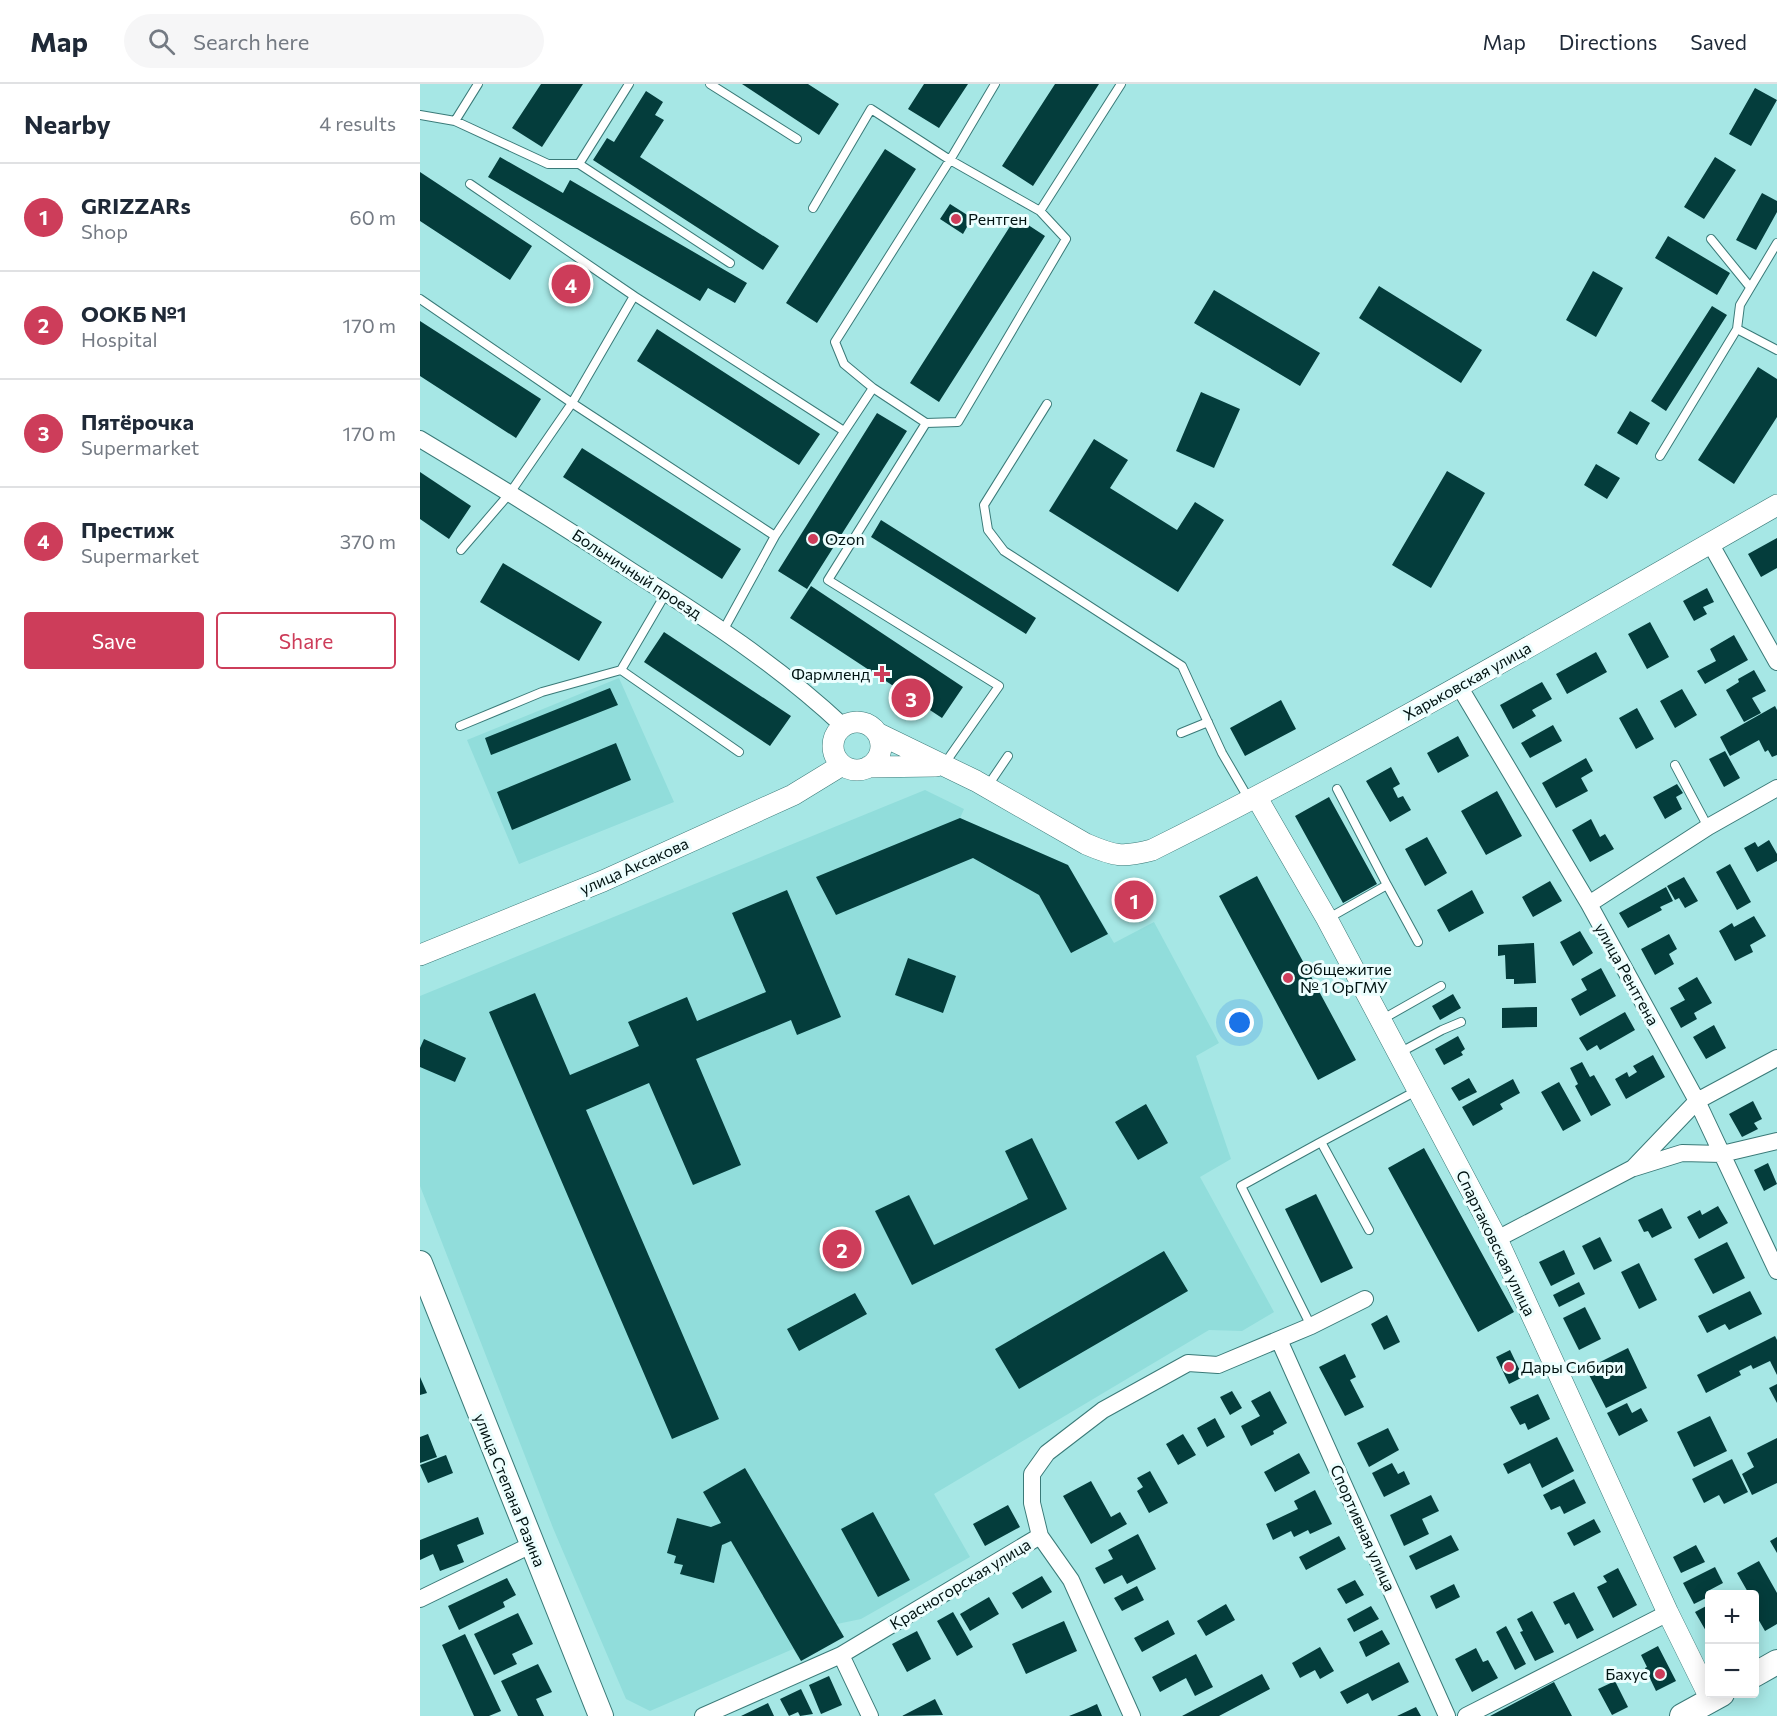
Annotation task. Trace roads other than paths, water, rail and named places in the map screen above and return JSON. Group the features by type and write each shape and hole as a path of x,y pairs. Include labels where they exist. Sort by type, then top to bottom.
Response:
{"main road":[{"name":"улица Степана Разина","path":"420,1263 601,1716"},
{"path":"1759,1673 1777,1662"},
{"path":"1682,1716 1715,1698"}],"street":[{"name":"Больничный проезд","path":"420,439 510,493 724,629 810,695 843,726"},
{"name":"Харьковская улица","path":"987,788 1086,844 1105,852 1129,856 1152,850 1253,800 1777,505"},
{"path":"1710,543 1777,662"},
{"name":"улица Рентгена","path":"1459,686 1589,904 1697,1101 1777,1271"},
{"path":"942,766 850,769 837,759 833,745 837,732 843,726 857,722 865,723 877,733 987,788"},
{"path":"868,767 876,759 880,749 877,733"},
{"name":"улица Аксакова","path":"420,955 603,881 741,819 793,795 842,765"},
{"path":"1589,904 1708,827 1777,788"},
{"name":"Спартаковская улица","path":"1253,800 1327,919 1497,1239 1668,1613 1705,1676"},
{"path":"1633,1168 1697,1101 1777,1058"},
{"path":"1497,1239 1633,1168 1682,1153 1722,1154 1777,1141"},
{"name":"Красногорская улица","path":"703,1716 841,1655 1040,1536 1032,1503 1032,1474 1047,1453 1104,1410 1188,1363 1218,1365 1311,1326 1365,1299"},
{"name":"Спортивная улица","path":"1279,1340 1447,1716"},
{"path":"1040,1536 1071,1580 1132,1716"},
{"path":"420,1599 531,1545"},
{"path":"1466,1716 1668,1613"},
{"path":"841,1655 870,1716"}],"lane":[{"path":"455,121 478,84"},
{"path":"579,164 629,84"},
{"path":"710,84 797,140"},
{"path":"813,208 871,109 950,160 1040,211 1066,239 958,422 926,423 873,388 844,364 835,342 950,160 995,84"},
{"path":"1040,211 1121,84"},
{"path":"420,115 455,121 548,164 579,164 730,263"},
{"path":"470,184 634,296 844,431"},
{"path":"1711,239 1750,287"},
{"path":"1660,456 1737,330 1740,305 1777,243"},
{"path":"461,550 510,493 572,403 634,296"},
{"path":"420,299 572,403 775,536"},
{"path":"1737,330 1777,350"},
{"path":"724,629 775,536 873,388"},
{"path":"1047,404 984,505 988,530 1004,551 1182,666 1222,753 1253,800"},
{"path":"926,423 828,580 999,686 942,766"},
{"path":"460,726 542,692 621,670 666,593"},
{"path":"621,670 739,753"},
{"path":"1181,733 1208,722"},
{"path":"987,788 1008,756"},
{"path":"1675,765 1708,827"},
{"path":"1337,789 1418,942"},
{"path":"1327,919 1387,885"},
{"path":"1381,1020 1441,986"},
{"path":"1398,1053 1461,1022"},
{"path":"1311,1326 1241,1186 1418,1090"},
{"path":"1321,1142 1370,1230"}],"place":[{"name":"Рентген","path":"956,219"},
{"name":"Престиж","path":"571,284"},
{"name":"Ozon","path":"813,539"},
{"name":"Фармленд","path":"882,674"},
{"name":"Пятёрочка","path":"911,698"},
{"name":"GRIZZARs","path":"1134,900"},
{"name":"Общежитие № 1 ОрГМУ","path":"1288,978"},
{"name":"ООКБ №1","path":"842,1249"},
{"name":"Дары Сибири","path":"1509,1367"},
{"name":"Бахус","path":"1660,1674"}]}
